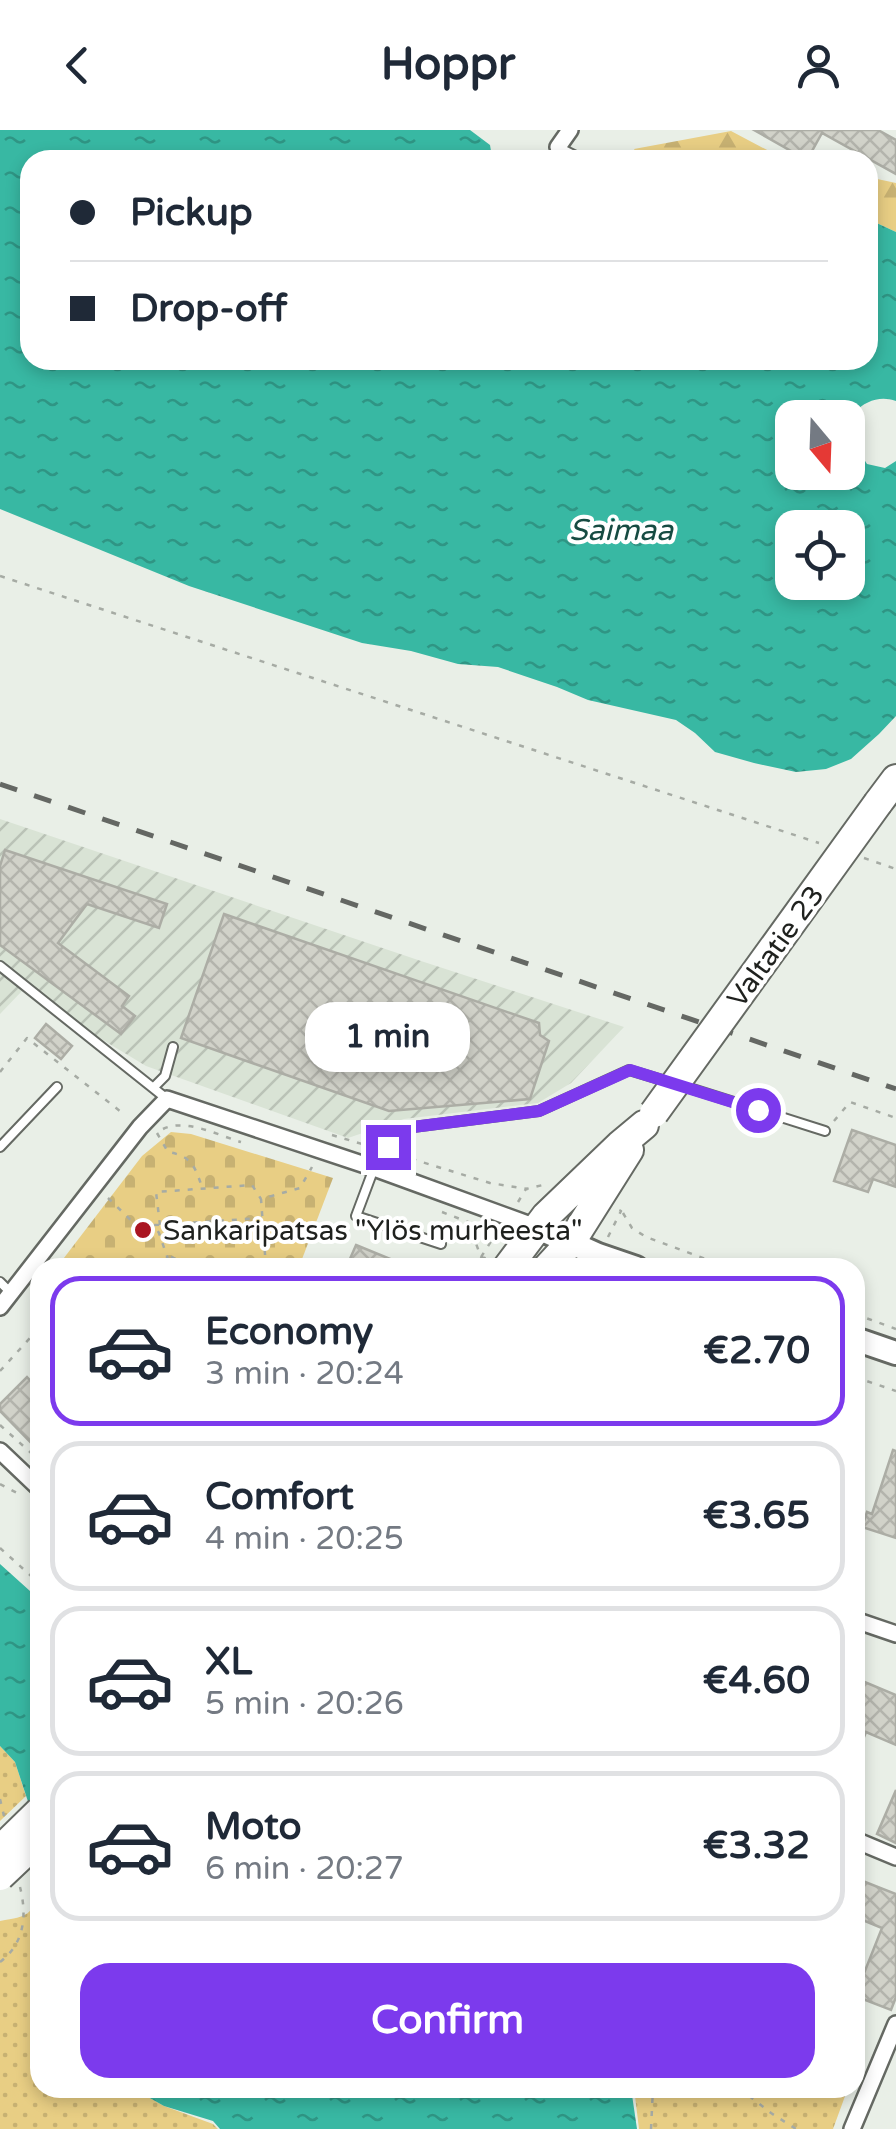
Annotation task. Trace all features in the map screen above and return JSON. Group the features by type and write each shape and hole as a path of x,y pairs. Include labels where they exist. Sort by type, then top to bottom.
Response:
{"highway":[{"name":"Valtatie 23","path":"557,1258 649,1119 896,778"},
{"name":"Valtatie 23","path":"499,1258 536,1228 649,1119"},
{"path":"0,1850 30,1822"},
{"path":"0,1876 30,1848"}],"main road":[{"path":"536,1228 607,1258"},
{"path":"865,1342 896,1353"}],"street":[{"path":"31,1258 167,1099 374,1168 536,1228"},
{"path":"0,1307 6,1288 30,1259"},
{"path":"0,1451 30,1489"},
{"path":"865,1623 896,1634"},
{"path":"865,1844 896,1857"},
{"path":"852,2129 896,2024"}],"lane":[{"path":"0,966 167,1099"},
{"path":"153,1088 165,1076 173,1048"},
{"path":"441,1244 356,1216 374,1168 385,1151 413,1127 539,1111 630,1070 826,1131"},
{"path":"0,1148 56,1088"}],"path":[{"path":"0,576 822,844"},
{"path":"860,856 896,868"},
{"path":"0,1072 26,1038 150,1138 167,1126 182,1124 238,1142"},
{"path":"826,1131 850,1102 896,1118"},
{"path":"157,1133 168,1152 177,1153 195,1166 203,1188"},
{"path":"326,1133 490,1183 528,1188"},
{"path":"261,1199 300,1188 313,1164"},
{"path":"160,1224 156,1192 252,1185 261,1199 265,1258"},
{"path":"106,1195 138,1226 263,1218"},
{"path":"620,1200 621,1211 632,1228 704,1258"},
{"path":"435,1209 468,1222 491,1258"},
{"path":"154,1225 168,1256 173,1258"},
{"path":"865,1318 896,1329"},
{"path":"0,1371 30,1338"},
{"path":"865,1380 896,1391"},
{"path":"0,1424 30,1452"},
{"path":"0,1493 2,1485 30,1493"},
{"path":"0,1548 30,1575"},
{"path":"651,2129 653,2098"},
{"path":"751,2098 796,2129"}],"shaded area":[{"path":"0,819 624,1027 571,1083 538,1103 404,1119 348,1138 146,1066 22,991 0,1014"}],"green space":[{"path":"731,131 767,150 635,150"},
{"path":"878,179 896,183 896,232 878,224"},
{"path":"171,1132 191,1134 333,1178 302,1258 64,1258 142,1156"},
{"path":"0,1746 15,1762 26,1796 0,1821"},
{"path":"30,1910 30,2098 150,2098 218,2129 0,2129 0,1921"},
{"path":"635,2098 844,2098 833,2129 639,2129"}],"water":[{"name":"Saimaa","path":"0,130 470,130 490,145 491,150 20,150 20,370 878,370 878,224 896,232 896,401 884,399 865,404 865,400 775,400 775,490 865,490 865,461 885,468 896,461 896,716 851,759 826,769 796,772 754,763 715,752 676,720 588,700 498,667 458,664 362,643 189,586 0,509"},
{"path":"0,1564 30,1591 30,1808 15,1762 0,1746"},
{"path":"150,2098 632,2098 637,2129 220,2129 213,2121"}],"building":[{"path":"754,130 878,130 896,140 896,174 878,164 878,150 853,150 822,133 813,150 789,150"},
{"path":"5,850 167,904 159,928 87,904 58,943 129,996 122,1006 135,1016 121,1034 0,945 0,866"},
{"path":"224,914 539,1023 540,1035 549,1041 530,1099 389,1111 181,1038"},
{"path":"46,1024 72,1046 61,1059 35,1038"},
{"path":"852,1130 896,1145 896,1187 873,1179 868,1192 834,1181"},
{"path":"356,1245 388,1258 350,1258"},
{"path":"27,1377 30,1380 30,1442 0,1411 0,1404"},
{"path":"893,1450 896,1451 896,1538 865,1528 867,1512 872,1514"},
{"path":"865,1682 896,1695 896,1745 866,1732"},
{"path":"896,1790 896,1843 877,1834"},
{"path":"865,1882 896,1894 896,1997 891,2010 865,2000 865,1971 882,1928 865,1921"}],"railway":[{"path":"0,784 896,1089"}],"place":[{"name":"Sankaripatsas \"Ylös murheesta\"","path":"143,1230"}],"route":[{"path":"388,1147 413,1127 539,1111 630,1070 758,1110"}]}
